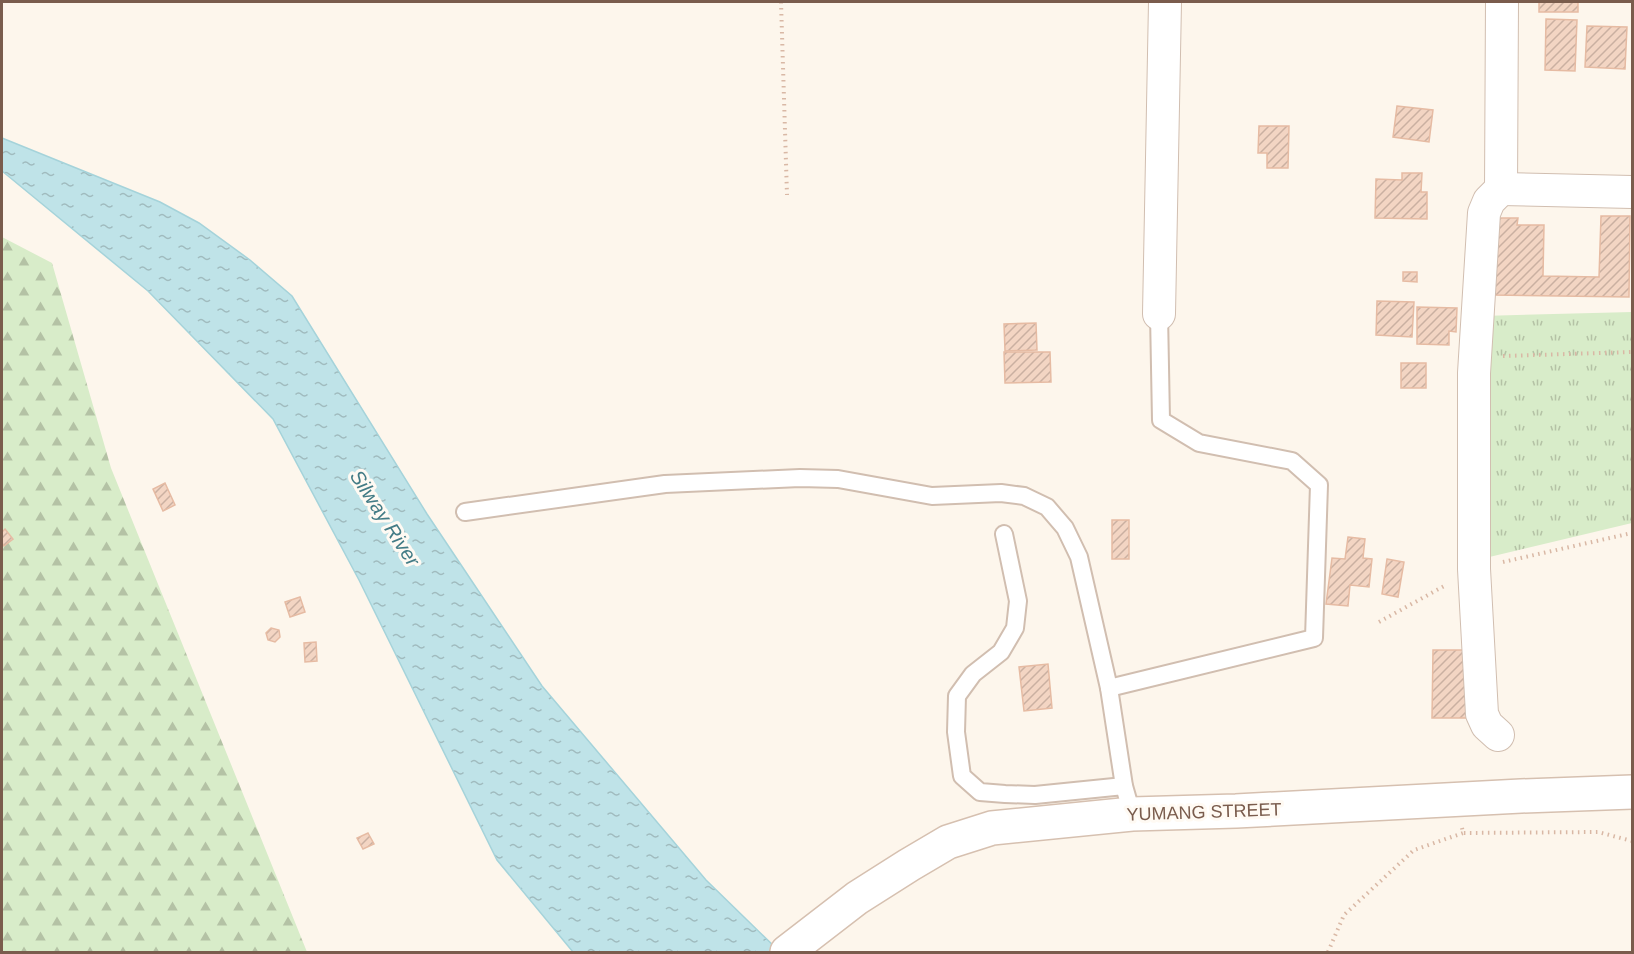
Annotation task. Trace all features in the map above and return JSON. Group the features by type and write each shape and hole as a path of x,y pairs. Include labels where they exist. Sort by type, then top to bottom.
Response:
{"main road":[{"name":"YUMANG STREET","path":"798,945 857,898 948,842 992,828 1128,800 1458,801 1632,792"}],"street":[{"path":"1160,314 1165,2"},
{"path":"1498,735 1487,725 1482,714 1474,569 1475,357 1485,213 1489,201 1501,189 1502,2"},
{"path":"1501,189 1632,192"}],"lane":[{"path":"1108,688 1314,638 1319,486 1292,461 1199,443 1161,420 1160,314"},
{"path":"465,512 665,484 800,478 838,479 932,496 1001,493 1024,496 1047,507 1065,528 1079,557 1108,688 1128,800 980,792 962,776 956,732 957,696 973,674 1001,652 1015,628 1018,601 1004,534"}],"path":[{"path":"781,2 787,195"},
{"path":"1475,357 1632,352"},
{"path":"1458,801 1463,833"},
{"path":"1328,952 1344,915 1414,850 1463,833 1598,832 1632,841"}],"green space":[{"path":"2,237 52,263 111,468 307,952 2,952"},
{"path":"1632,312 1632,523 1481,559 1481,316"}],"water":[{"name":"Silway River","path":"2,138 160,202 199,223 250,260 292,296 427,514 542,686 706,880 780,952 573,952 497,860 359,580 273,419 148,291 2,171"}],"building":[{"path":"1539,2 1578,2 1578,12 1539,12"},
{"path":"1546,19 1577,20 1575,71 1545,70"},
{"path":"1587,26 1627,27 1625,69 1585,67"},
{"path":"1397,106 1433,110 1429,142 1393,137"},
{"path":"1259,126 1289,126 1288,168 1267,168 1267,153 1258,153"},
{"path":"1402,173 1422,173 1421,192 1427,192 1427,219 1375,218 1376,179 1402,180"},
{"path":"1601,216 1630,216 1629,297 1493,295 1494,218 1518,218 1517,225 1544,225 1543,276 1599,277"},
{"path":"1403,272 1417,272 1417,282 1403,281"},
{"path":"1377,301 1414,302 1412,337 1376,335"},
{"path":"1417,307 1457,308 1456,332 1449,331 1449,345 1417,344"},
{"path":"1036,323 1037,350 1005,351 1004,324"},
{"path":"1004,352 1050,352 1051,382 1005,383"},
{"path":"1401,363 1426,363 1426,388 1401,388"},
{"path":"165,483 175,505 163,511 153,489"},
{"path":"1112,520 1129,520 1129,559 1112,559"},
{"path":"5,529 13,539 4,546 2,532"},
{"path":"1348,537 1365,539 1363,558 1372,559 1369,587 1350,585 1348,606 1326,604 1332,558 1345,559"},
{"path":"1387,559 1404,562 1398,597 1382,594"},
{"path":"300,597 305,612 290,617 285,602"},
{"path":"271,628 279,630 280,637 275,642 268,640 266,633"},
{"path":"316,642 317,661 305,662 304,643"},
{"path":"1433,650 1467,650 1467,718 1432,718"},
{"path":"1048,664 1052,708 1024,711 1019,667"},
{"path":"368,833 374,844 363,849 357,838"}]}
